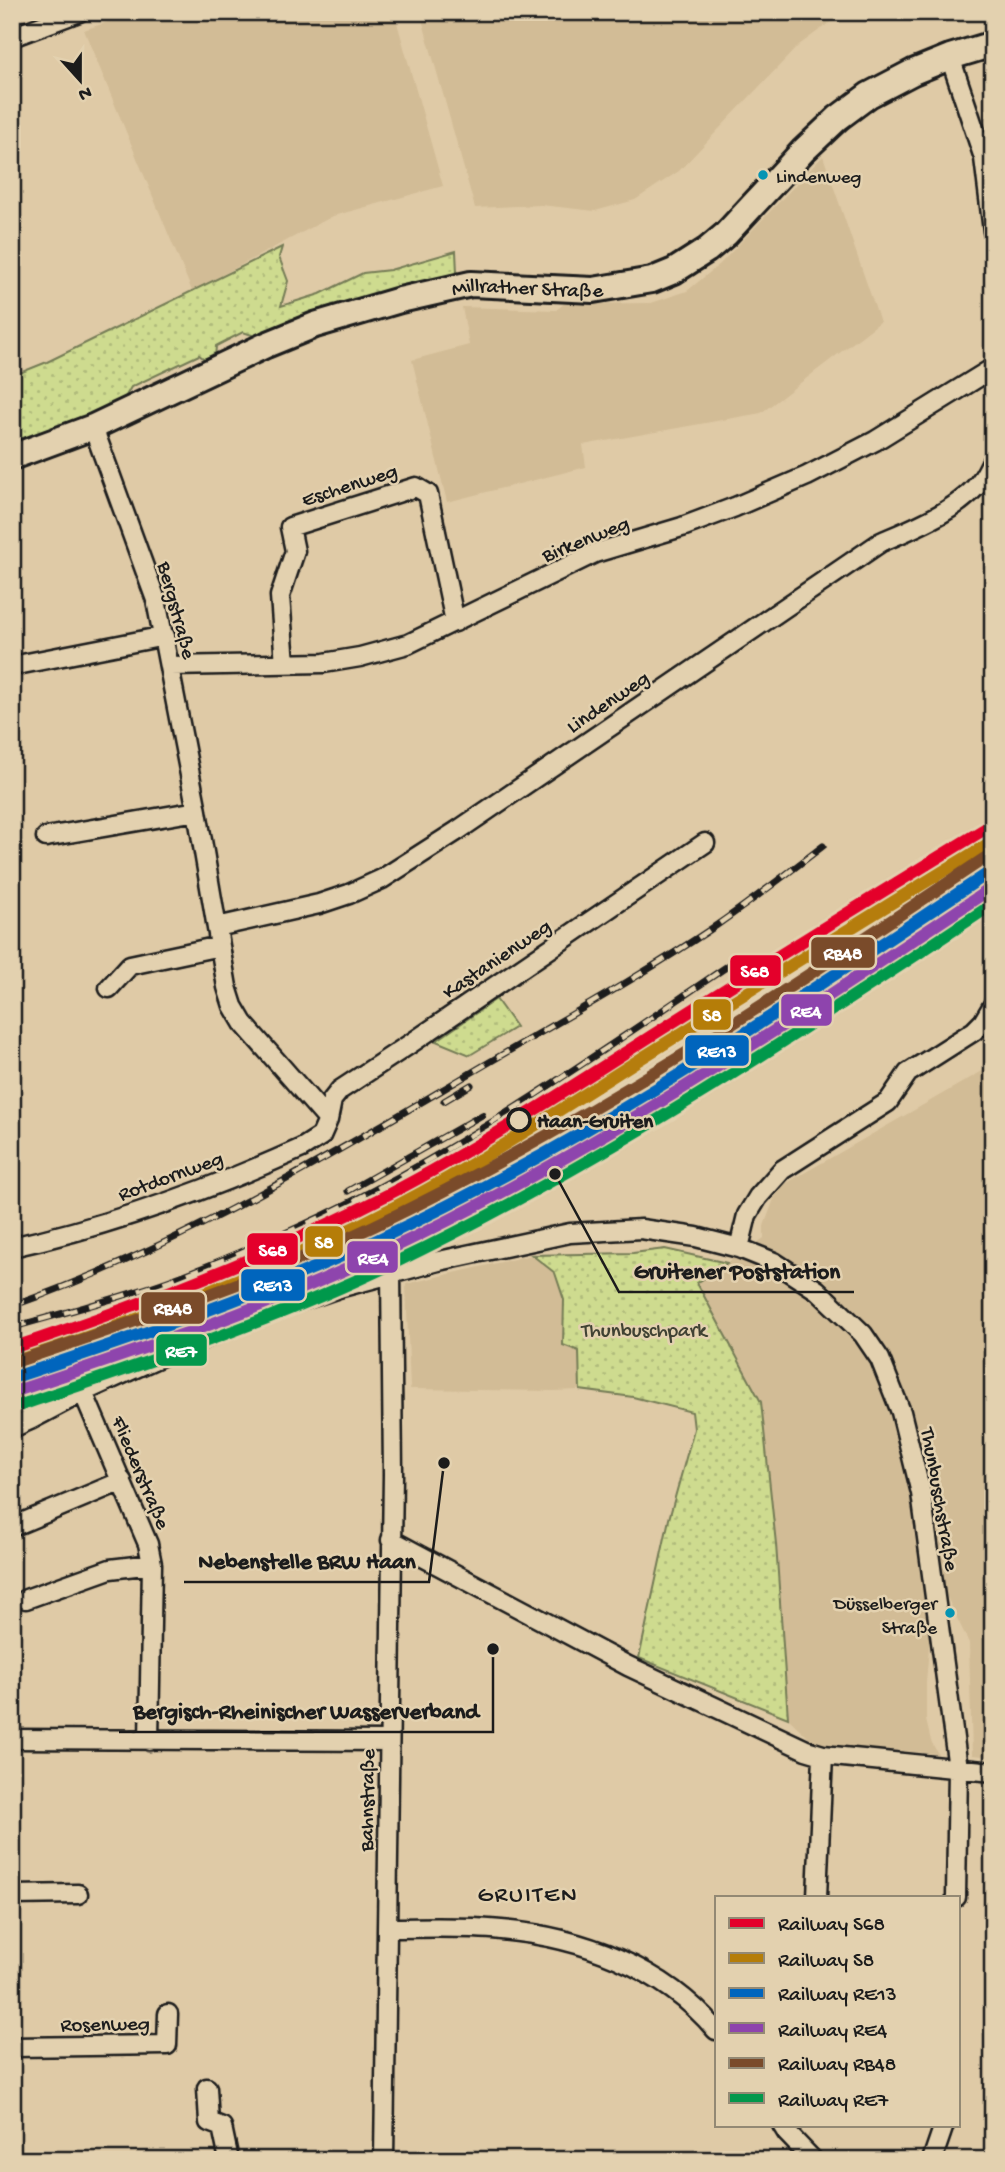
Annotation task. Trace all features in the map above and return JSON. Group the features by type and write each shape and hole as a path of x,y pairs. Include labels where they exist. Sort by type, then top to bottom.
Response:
{"main road":[{"name":"Millrather Straße","path":"12,457 93,427 266,345 315,325 400,300 471,284 570,290 604,289 652,280 674,271 708,250 726,234 838,118 869,95 889,83 950,57 993,44"}],"street":[{"path":"12,37 79,12"},
{"path":"950,57 988,157 993,231"},
{"name":"Birkenweg","path":"170,666 324,663 408,645 595,553 735,508 807,476 875,441 993,368"},
{"name":"Bergstraße","path":"93,427 156,600 197,811 227,987 233,1006 243,1023 328,1120"},
{"name":"Lindenweg","path":"217,927 319,904 382,879 457,831 881,542 926,522 962,499 982,481 993,460"},
{"name":"Eschenweg","path":"285,664 280,596 295,551 290,527 416,487 428,494 456,622"},
{"path":"12,666 164,636"},
{"path":"46,837 197,811"},
{"name":"Kastanienweg","path":"328,1120 332,1100 340,1090 705,843"},
{"path":"109,988 130,965 220,946"},
{"path":"739,1248 747,1215 758,1197 782,1170 888,1102 908,1073 974,1031 993,1005"},
{"name":"Rotdornweg","path":"12,1247 159,1205 273,1161 321,1136 328,1120"},
{"name":"Thunbuschstraße","path":"12,1427 162,1356 278,1308 391,1272 570,1233 640,1230 696,1237 739,1248 774,1262 831,1302 863,1334 880,1359 905,1425 921,1493 958,1768 956,1896"},
{"name":"Bahnstraße","path":"384,2159 393,1474 391,1272"},
{"name":"Fliederstraße","path":"83,1392 148,1545 152,1564 149,1741"},
{"path":"12,1527 122,1481"},
{"path":"391,1540 628,1666 806,1750 823,1755 993,1772"},
{"path":"26,1599 110,1569 152,1564"},
{"path":"12,1739 389,1741"},
{"path":"817,1896 823,1755"},
{"path":"12,1895 78,1894"},
{"path":"387,1928 500,1930 552,1937 579,1944 614,1956 660,1981 683,1998 715,2029"},
{"name":"Rosenweg","path":"12,2047 167,2045 168,2014"},
{"path":"207,2088 209,2122 222,2127 229,2160"},
{"path":"783,2126 813,2160"},
{"path":"932,2160 944,2126"}],"shaded area":[{"path":"137,12 394,12 443,186 333,216 192,291 84,30"},
{"path":"420,12 849,12 799,45 679,171 635,200 595,211 541,205 475,208"},
{"path":"823,156 880,322 761,413 583,445 586,467 447,502 412,360 469,345 462,307 556,310 564,304 651,303 687,291 720,264"},
{"path":"986,1069 993,1071 993,1757 972,1755 969,1643 946,1595 936,1521 913,1525 930,1636 926,1720 931,1741 938,1754 815,1744 788,1718 776,1544 697,1283 764,1238 764,1226 778,1188"},
{"path":"532,1255 555,1273 564,1300 563,1345 579,1350 580,1390 410,1389 406,1284"}],"green space":[{"path":"282,247 279,257 288,281 281,306 320,294 363,273 390,270 456,251 457,273 351,300 255,336 243,332 216,346 215,358 207,361 199,355 131,387 123,401 12,445 12,376 47,362"},
{"path":"496,999 516,1027 470,1055 436,1041"},
{"name":"Thunbuschpark","path":"665,1249 727,1263 697,1283 761,1402 776,1544 788,1718 639,1658 669,1519 694,1429 692,1412 633,1397 580,1390 579,1351 563,1345 564,1300 555,1273 532,1255 633,1253"}],"railway":[{"path":"12,1306 129,1259 296,1174 654,966 744,906 823,846"},
{"path":"14,1327 176,1278 336,1210 514,1108 741,957"},
{"path":"444,1101 471,1085"},
{"path":"348,1191 482,1115"}],"rail line":[{"name":"S68","path":"12,1348 204,1278 299,1238 391,1193 526,1115 993,824"},
{"name":"S8","path":"16,1361 210,1291 305,1250 398,1205 519,1136 993,841"},
{"name":"RB48","path":"12,1363 150,1316 286,1265 374,1226 454,1186 532,1144 686,1053 985,858"},
{"name":"RE13","path":"12,1378 151,1331 288,1279 458,1201 692,1067 993,870"},
{"name":"RE4","path":"16,1391 249,1310 384,1252 464,1213 542,1171 695,1081 993,887"},
{"name":"RE7","path":"21,1405 255,1323 347,1285 470,1225 624,1140 699,1094 993,904"}],"place":[{"name":"Lindenweg","path":"763,175"},
{"name":"Haan-Gruiten","path":"519,1120"},
{"name":"Gruitener Poststation","path":"555,1174"},
{"name":"Nebenstelle BRW Haan","path":"444,1463"},
{"name":"Düsselberger Straße","path":"950,1613"},
{"name":"Bergisch-Rheinischer Wasserverband","path":"493,1649"}],"district":[{"name":"GRUITEN","path":"528,1893"}]}
